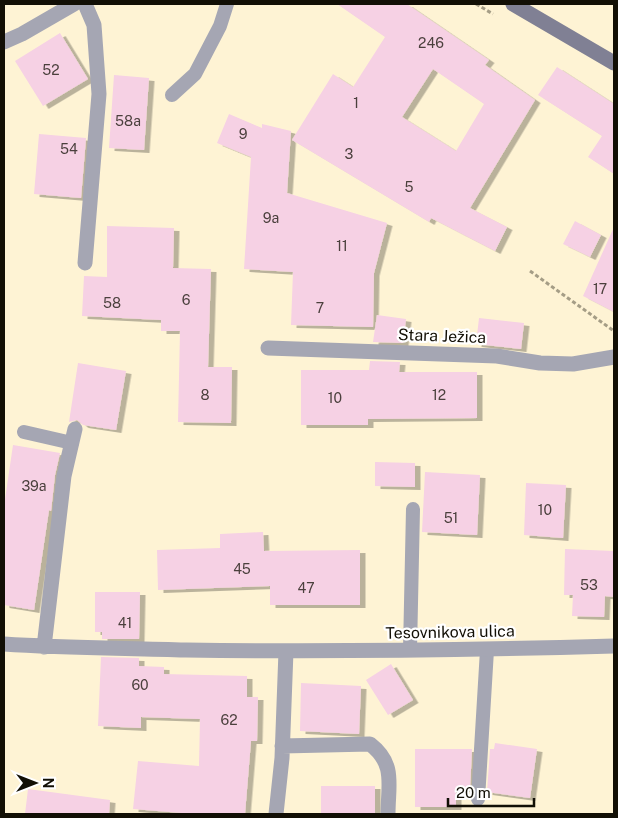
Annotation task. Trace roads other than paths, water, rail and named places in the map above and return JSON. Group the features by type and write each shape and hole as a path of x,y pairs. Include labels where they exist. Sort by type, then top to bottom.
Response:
{"main road":[{"path":"513,4 614,63"}],"street":[{"path":"4,42 22,34 74,4"},
{"path":"85,4 94,25 99,94 85,263"},
{"name":"Stara Ježica","path":"268,348 497,356 540,363 573,364 614,357"},
{"path":"44,647 64,476 73,436"},
{"name":"Tesovnikova ulica","path":"4,644 44,647 286,652 487,650 614,646"},
{"path":"276,814 282,746 286,652"},
{"path":"282,746 370,744 380,752 389,771 388,814"}],"lane":[{"path":"172,95 196,74 220,26 228,4"},
{"path":"24,432 73,436"},
{"path":"410,650 413,509"},
{"path":"478,799 487,650"}]}
